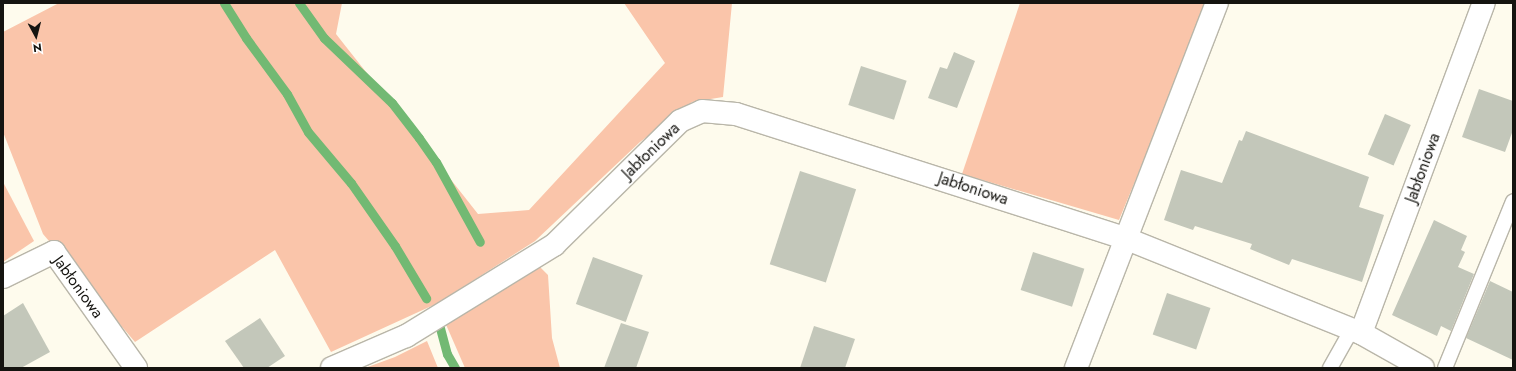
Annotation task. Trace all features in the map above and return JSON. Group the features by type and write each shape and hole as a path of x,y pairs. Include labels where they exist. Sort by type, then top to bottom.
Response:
{"street":[{"path":"1076,368 1217,3"},
{"name":"Jabłoniowa","path":"1357,331 1484,3"},
{"name":"Jabłoniowa","path":"332,368 406,336 554,245 680,121 702,111 736,114 1127,239 1357,331 1423,368"},
{"name":"Jabłoniowa","path":"3,277 54,252 136,368"}],"lane":[{"path":"1445,368 1513,201"},
{"path":"1330,368 1357,331"}],"shaded area":[{"path":"59,3 342,3 336,34 478,214 529,210 665,63 624,3 732,3 723,97 692,102 640,142 535,241 438,303 331,352 275,250 135,342 43,234 3,132 3,32"},
{"path":"1020,3 1206,3 1186,58 1119,220 962,174"},
{"path":"3,182 34,241 3,262"},
{"path":"539,266 548,275 552,338 560,368 465,368 444,320"},
{"path":"427,341 438,368 365,368 395,357"}],"building":[{"path":"954,52 975,61 957,108 928,98 940,67 947,69"},
{"path":"861,66 907,81 894,120 848,105"},
{"path":"1479,89 1513,101 1513,130 1505,152 1462,137"},
{"path":"1385,114 1411,125 1394,165 1368,155"},
{"path":"1246,131 1369,177 1359,207 1384,215 1362,282 1292,259 1289,265 1250,249 1252,244 1195,226 1193,230 1164,220 1181,170 1222,183 1239,140 1242,141"},
{"path":"800,171 856,189 826,282 770,264"},
{"path":"1434,220 1467,236 1461,250 1465,252 1458,267 1474,274 1451,331 1441,326 1437,336 1392,315"},
{"path":"1033,252 1084,269 1072,307 1021,290"},
{"path":"593,257 643,275 626,322 576,304"},
{"path":"1490,281 1513,292 1513,360 1466,338"},
{"path":"1167,293 1210,308 1196,350 1153,335"},
{"path":"23,303 50,352 21,368 3,368 3,316"},
{"path":"260,318 285,356 267,368 244,368 225,341"},
{"path":"621,323 649,332 636,368 604,368"},
{"path":"814,326 855,339 845,368 800,368"}],"waterway":[{"path":"224,3 246,38 287,94 308,132 351,183 395,246 426,298"},
{"path":"299,3 324,38 392,103 419,138 436,162 480,242"},
{"path":"440,328 447,354 455,368"}]}
